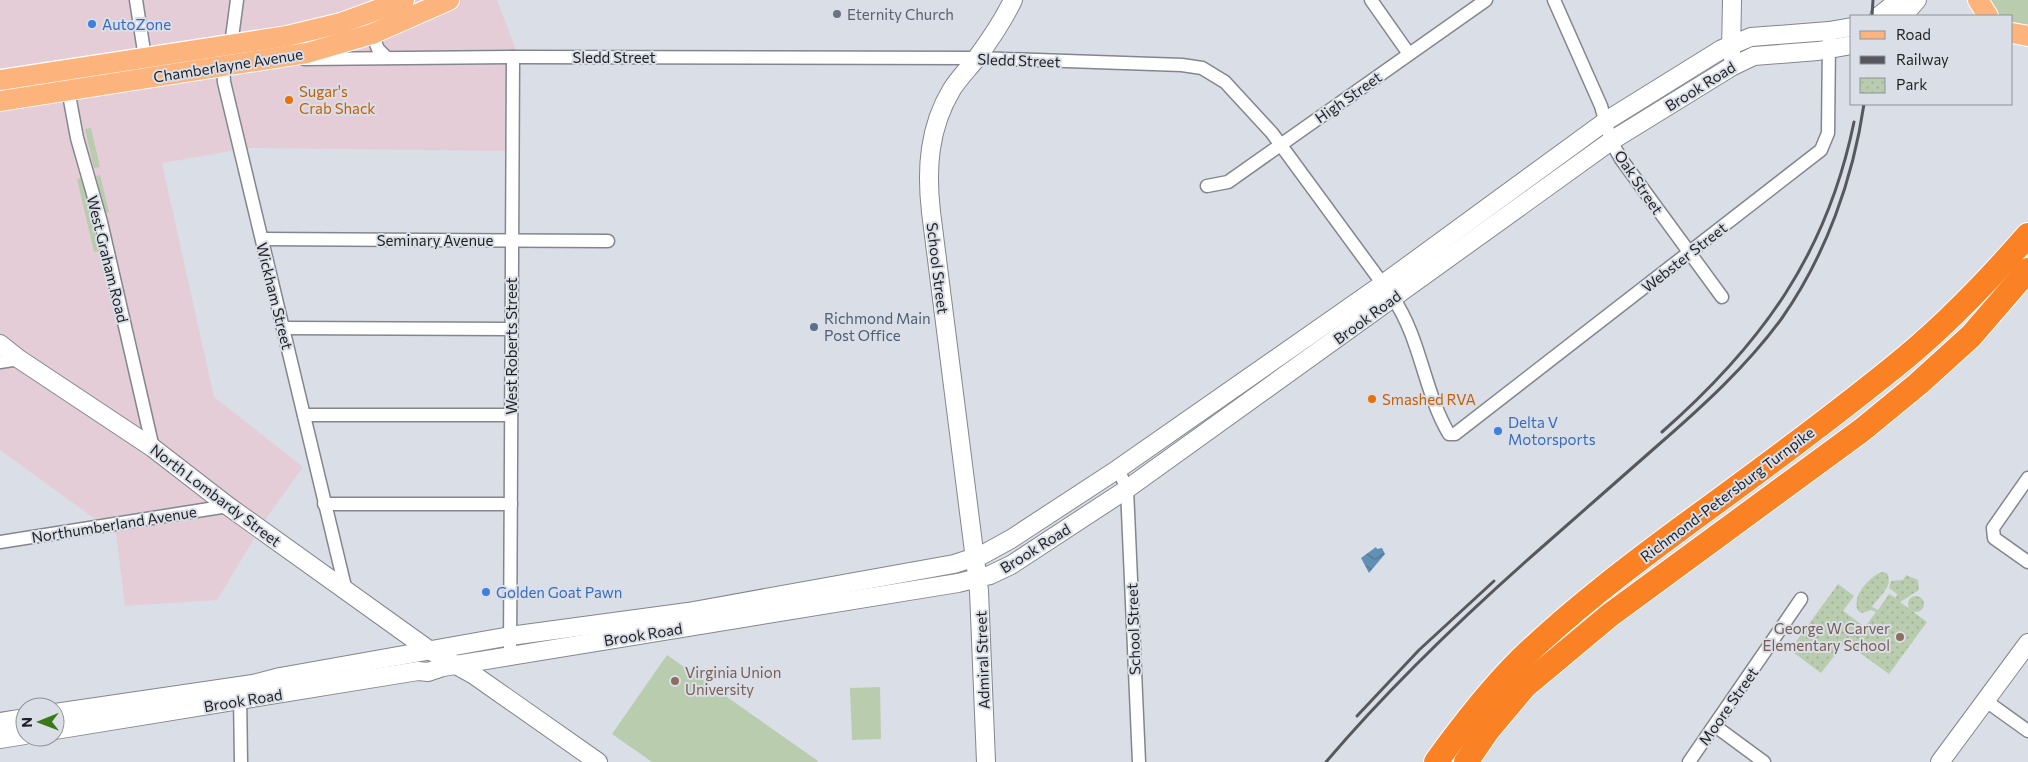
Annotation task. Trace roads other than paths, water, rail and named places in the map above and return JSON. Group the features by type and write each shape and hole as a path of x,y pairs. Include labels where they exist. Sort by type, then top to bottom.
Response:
{"highway":[{"name":"Richmond-Petersburg Turnpike","path":"1436,762 1479,706 1520,661 1560,624 1612,579 1896,366 1953,314 2028,235"},
{"name":"Richmond-Petersburg Turnpike","path":"1466,762 1488,730 1525,686 1610,615 1862,430 1918,384 1972,336 2028,270"},
{"path":"1972,336 1990,326 2028,295"}],"main road":[{"name":"Chamberlayne Avenue","path":"0,80 304,32 364,15 404,0"},
{"name":"Chamberlayne Avenue","path":"0,101 275,59 323,49 372,34 449,0"},
{"name":"School Street","path":"974,558 930,212 928,168 931,144 938,119 952,89 996,31 1013,0"},
{"path":"1731,67 1732,0"},
{"path":"1880,15 1899,0"},
{"path":"1904,15 1917,0"},
{"path":"1978,0 1987,15"},
{"name":"Brook Road","path":"65,712 418,671 428,672 450,666 978,579 1011,565 1127,489 1388,291 1606,121 1731,44 1744,38 1850,27"},
{"path":"2013,32 2028,36"},
{"name":"Brook Road","path":"65,728 240,693 429,650 510,636 688,612 954,564 974,558 1011,539 1388,291 1611,141 1731,67 1754,56 1829,50 1850,45"},
{"name":"North Lombardy Street","path":"0,344 19,359 153,448 228,506 429,650 577,762"},
{"name":"Admiral Street","path":"974,558 978,579 986,762"},
{"path":"1940,762 2028,643"},
{"name":"North Lombardy Street","path":"450,666 598,762"},
{"path":"0,722 15,720"},
{"path":"0,739 15,737"}],"street":[{"path":"136,0 148,78"},
{"name":"Wickham Street","path":"237,0 231,45 223,67 224,82 346,591"},
{"path":"1371,0 1409,54"},
{"name":"High Street","path":"1207,186 1228,182 1486,0"},
{"name":"Oak Street","path":"1554,0 1606,121 1611,141 1620,159 1722,297"},
{"path":"364,15 378,49 388,58"},
{"name":"Webster Street","path":"1449,434 1455,434 1689,254 1809,160 1825,145 1830,118 1828,31"},
{"name":"Sledd Street","path":"275,59 513,57 976,58 1182,65 1202,68 1225,82 1281,145 1388,291 1405,317 1438,416 1449,434"},
{"name":"West Roberts Street","path":"510,656 513,57"},
{"name":"West Graham Road","path":"66,69 76,138 101,222 153,448"},
{"name":"Seminary Avenue","path":"262,239 608,241"},
{"path":"283,328 511,329"},
{"path":"0,362 19,359"},
{"path":"304,415 511,415"},
{"name":"School Street","path":"1118,469 1127,489 1139,762"},
{"path":"2028,478 1993,528 1994,538 2028,562"},
{"path":"324,504 511,504"},
{"name":"Northumberland Avenue","path":"0,542 228,506"},
{"name":"Moore Street","path":"1689,762 1801,599"},
{"path":"240,693 242,762"},
{"path":"1986,701 2028,731"},
{"path":"1715,726 1764,762"}],"water":[{"path":"1376,547 1377,549 1382,548 1385,554 1369,573 1361,558"}],"railway":[{"path":"1872,15 1873,0"},
{"path":"1326,762 1378,703 1433,647 1707,401 1768,336 1798,294 1812,269 1835,216 1853,160 1864,105"},
{"path":"1662,432 1698,399 1730,365 1760,330 1785,293 1808,255 1827,214 1842,170 1854,122"},
{"path":"1357,716 1419,650 1494,581"}],"place":[{"name":"Eternity Church","path":"837,14"},
{"name":"AutoZone","path":"92,24"},
{"name":"Sugar's Crab Shack","path":"289,100"},
{"name":"Richmond Main Post Office","path":"814,327"},
{"name":"Smashed RVA","path":"1372,399"},
{"name":"Delta V Motorsports","path":"1498,431"},
{"name":"Golden Goat Pawn","path":"486,592"},
{"name":"George W Carver Elementary School","path":"1900,637"},
{"name":"Virginia Union University","path":"675,681"}]}
